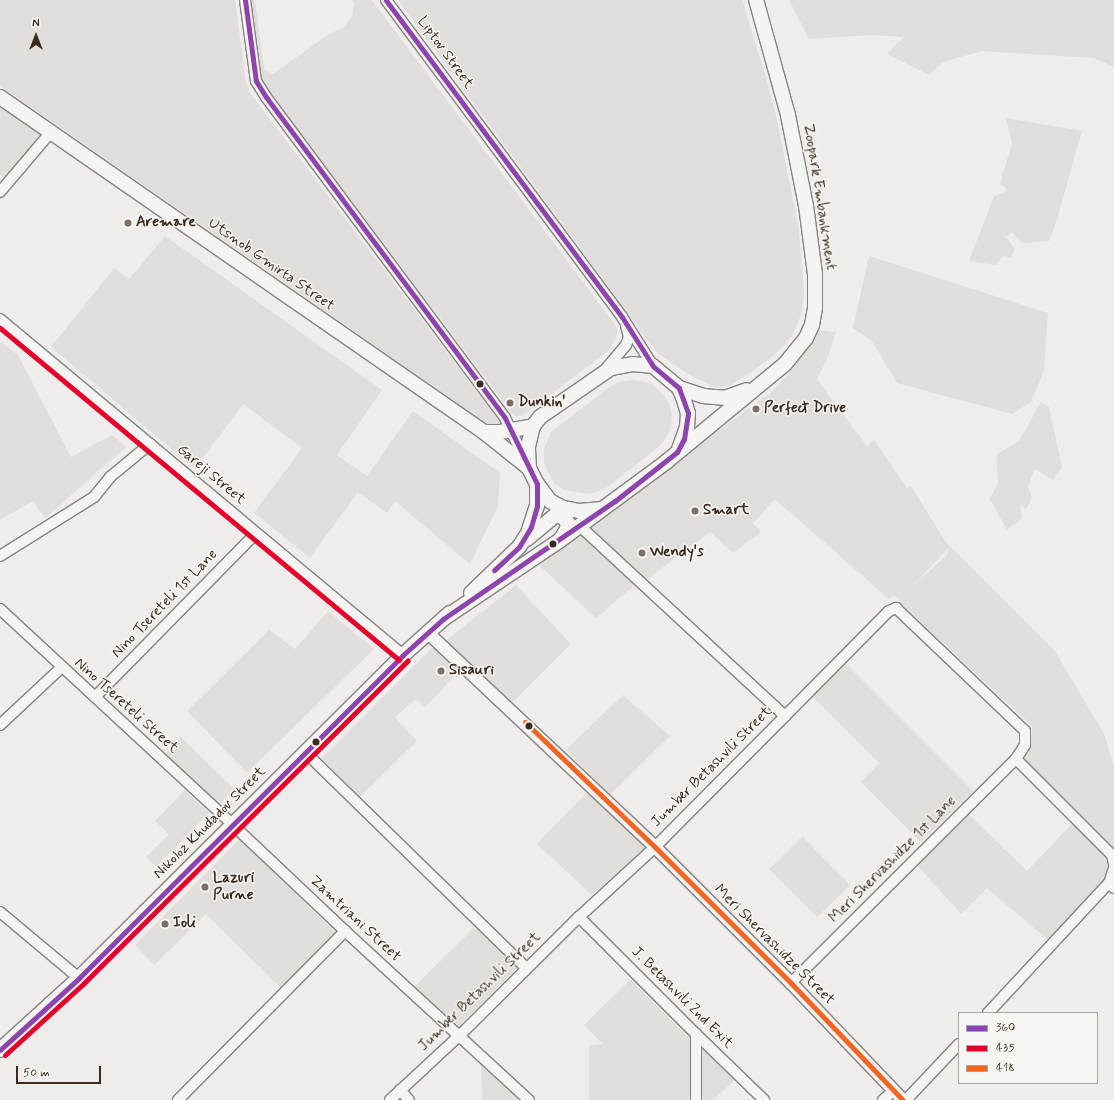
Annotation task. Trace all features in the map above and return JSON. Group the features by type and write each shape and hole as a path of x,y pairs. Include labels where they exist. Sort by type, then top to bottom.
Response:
{"main road":[{"name":"Zoopark Embankment","path":"756,0 788,115 806,206 815,274 815,308 812,326 806,338 785,364 761,382"},
{"name":"Utsnob Gmirta Street","path":"0,97 484,432 529,468"},
{"path":"484,432 512,430 533,426 540,417 602,373 616,366 641,364 653,366 679,388 703,396 724,398 742,393 761,382"},
{"name":"Nikoloz Khudadov Street","path":"443,619 580,526 678,452 761,382"},
{"path":"678,452 688,427 688,413 679,388"},
{"name":"Nikoloz Khudadov Street","path":"533,426 528,447 529,468 537,484 550,501 563,508 579,511 592,511 604,508"},
{"name":"Nikoloz Khudadov Street","path":"0,1050 79,978 403,655 519,547 531,527 537,506 537,484"},
{"path":"519,547 556,515 564,518 568,523 568,529 559,541"}],"street":[{"path":"245,0 256,81 271,104 501,412 512,430 529,468"},
{"name":"Liptov Street","path":"388,1 622,317 653,366"},
{"path":"0,192 50,133"},
{"name":"Liptov Street","path":"602,373 626,345 628,337 622,317"},
{"name":"Gareji Street","path":"0,319 403,655"},
{"path":"0,556 94,497 110,477 150,444"},
{"name":"Jumber Betashvili Street","path":"390,1100 460,1035 579,917 655,847 785,716 580,526"},
{"name":"Nino Tsereteli 1st Lane","path":"96,697 256,532"},
{"name":"Meri Shervashidze 1st Lane","path":"785,716 889,611 896,608 1026,730 1025,745 1016,760 791,983"},
{"name":"Nino Tsereteli Street","path":"0,609 232,824"},
{"name":"Meri Shervashidze Street","path":"428,633 655,847 791,983 903,1100"},
{"path":"0,725 62,667"},
{"path":"305,752 526,968"},
{"path":"1016,760 1112,855 1114,864"},
{"name":"Zamtriani Street","path":"232,824 345,931 529,1100"},
{"path":"989,1012 1111,886 1114,868"},
{"path":"0,912 79,978"},
{"name":"J. Betashvili 2nd Exit","path":"579,917 764,1100"},
{"path":"178,1100 345,931"},
{"path":"696,1034 696,1100"},
{"path":"906,1100 958,1045"},
{"path":"400,1090 409,1100"},
{"path":"884,1100 893,1091"}],"shaded area":[{"path":"0,0 235,0 246,82 250,93 499,421 498,426 486,424 297,291 0,86"},
{"path":"251,0 255,0 264,69 273,74 329,34 344,27 352,17 354,2 351,0 371,0 616,326 618,331 611,349 522,416 514,416 263,83"},
{"path":"398,0 742,0 776,115 799,230 804,294 801,315 796,328 787,343 772,357 731,385 716,388 688,374 657,353"},
{"path":"789,0 1114,0 1114,67 1094,58 982,51 943,62 929,75 887,54 904,37 872,35 809,39"},
{"path":"0,103 40,134 6,180 0,175"},
{"path":"1006,118 1082,131 1056,223 1049,241 1022,243 1012,232 1006,237 1015,249 1011,258 1003,256 996,265 969,261 994,196 1008,191 1000,183 1012,143"},
{"path":"165,236 382,390 337,455 367,476 413,411 500,473 498,506 470,564 395,501 387,513 358,492 310,558 254,513 302,448 243,404 195,469 51,347 114,268 129,279"},
{"path":"869,256 1048,313 1044,371 1031,402 1012,414 897,383 871,340 853,328"},
{"path":"818,330 836,332 828,357 817,379 867,446 874,440 907,488 911,486 945,541 1055,651 1104,734 1114,766 1114,852 1024,761 1024,754 1032,735 1032,726 899,602 900,600 894,595 889,599 775,499 753,523 761,532 733,553 710,532 646,580 587,527 768,394 769,395 796,365","holes":["949,547 947,555 913,586"]},
{"path":"0,341 18,355 71,457 112,435 126,447 45,518 33,501 0,520"},
{"path":"635,380 650,383 660,391 669,403 672,418 670,431 663,442 606,488 590,494 564,490 554,483 544,464 544,448 551,432 618,382"},
{"path":"1041,402 1049,407 1062,467 1053,480 1035,469 1028,486 1032,497 1026,509 1020,505 1022,518 1007,530 990,499 998,483 996,455 1019,441"},
{"path":"580,533 635,585 596,618 539,565"},
{"path":"516,585 571,644 512,703 444,642"},
{"path":"328,611 374,649 247,773 187,711 269,630 295,649"},
{"path":"434,646 459,671 425,707 416,699 395,717 417,741 360,797 322,758"},
{"path":"845,663 973,791 921,842 861,782 879,763 812,696"},
{"path":"623,695 670,736 610,795 566,750"},
{"path":"181,737 234,789 220,804 165,754"},
{"path":"185,790 209,813 156,867 146,857 169,834 155,821"},
{"path":"588,791 648,845 592,895 537,844"},
{"path":"968,814 1027,871 1073,823 1109,859 1110,864 1107,876 1048,940 987,888 961,914 916,864"},
{"path":"802,836 850,885 817,917 769,869"},
{"path":"240,839 336,933 281,988 206,914 154,965 135,945"},
{"path":"477,925 519,967 458,1026 414,987"},
{"path":"633,977 692,1038 692,1100 589,1100 589,1045 603,1044 584,1025"},
{"path":"700,1044 737,1078 713,1100 700,1100"},
{"path":"481,1065 521,1100 482,1100"}],"transit line":[{"name":"360","path":"245,0 256,81 266,97 505,418 537,484 537,506 531,527 519,547 494,570"},
{"name":"360","path":"0,1050 79,978 403,655 443,619 615,501 677,452 684,439 688,413 679,388 653,366 622,317 386,0"},
{"name":"435","path":"0,328 399,660"},
{"name":"435","path":"5,1055 84,983 408,660"},
{"name":"418","path":"525,722 655,847 791,983 903,1100"}],"place":[{"name":"Aremare","path":"128,223"},
{"name":"Dunkin'","path":"510,403"},
{"name":"Perfect Drive","path":"756,409"},
{"name":"Smart","path":"695,511"},
{"name":"Wendy's","path":"642,553"},
{"name":"Sisauri","path":"441,671"},
{"name":"Lazuri Purne","path":"205,887"},
{"name":"Ioli","path":"165,924"}]}
